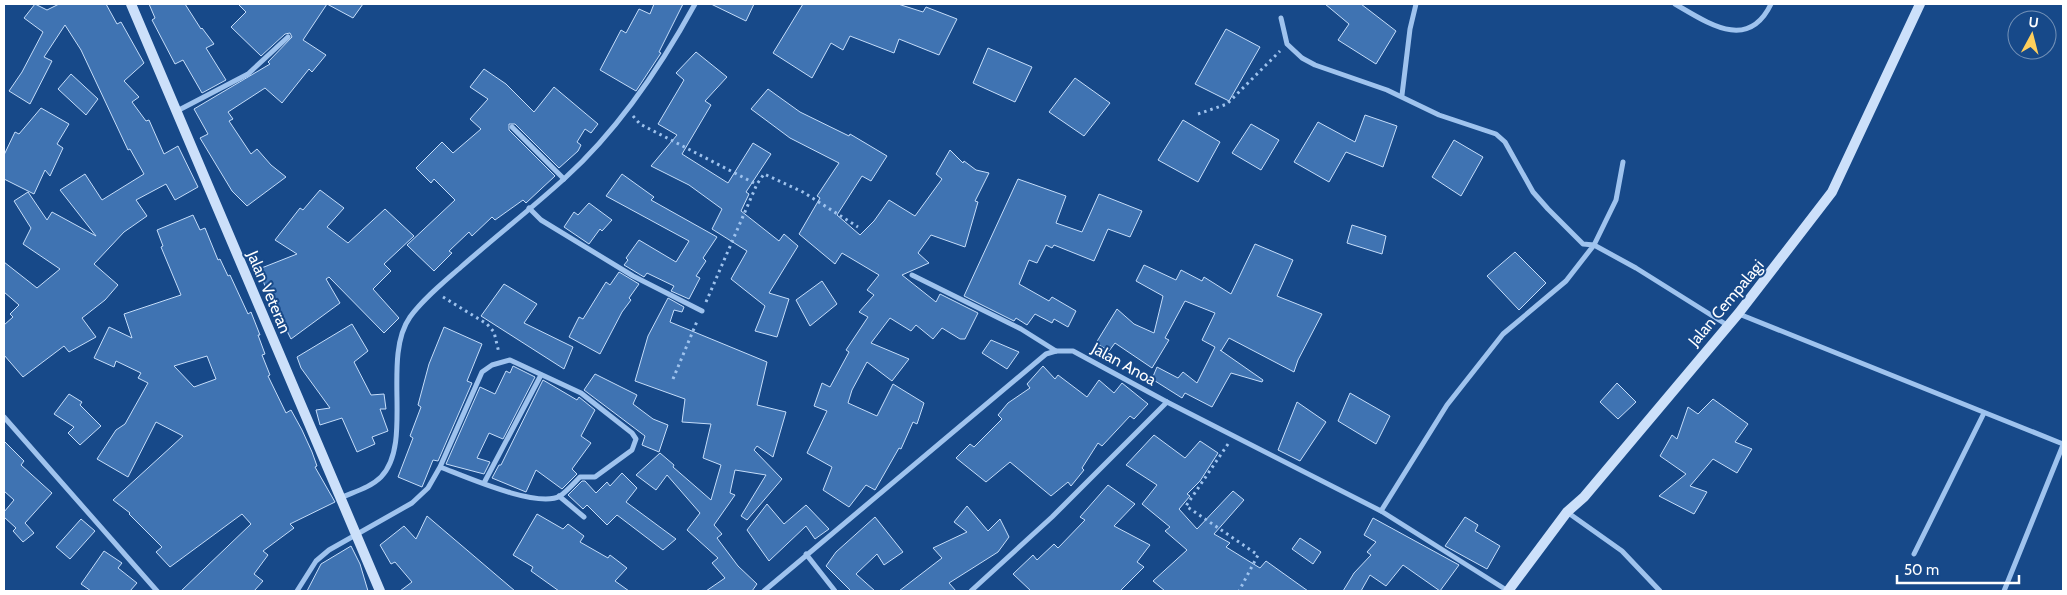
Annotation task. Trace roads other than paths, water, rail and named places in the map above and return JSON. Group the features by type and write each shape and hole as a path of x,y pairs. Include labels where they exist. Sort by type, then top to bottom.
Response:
{"street":[{"name":"Jalan Veteran","path":"131,4 340,498 358,535 380,591"},
{"path":"340,498 372,484 387,470 396,433 398,353 401,333 410,317 434,290 531,210 600,144 628,110 672,46 695,4"},
{"path":"1402,95 1410,29 1416,4"},
{"path":"1675,4 1699,18 1735,31 1751,28 1761,21 1771,4"},
{"name":"Jalan Cempalagi","path":"1508,591 1567,512 1584,497 1738,314 1832,192 1920,4"},
{"path":"1281,18 1287,44 1302,58 1315,65 1402,95 1439,115 1496,134 1505,142 1533,192 1583,244 1594,245 1636,268 1727,325"},
{"path":"176,111 248,74 288,37"},
{"path":"512,127 564,179"},
{"path":"1381,511 1447,405 1503,334 1566,281 1594,245 1616,200 1623,162"},
{"path":"531,210 541,220 633,276 702,311"},
{"path":"912,275 1022,329 1056,351"},
{"path":"1738,314 2063,444 2004,591"},
{"path":"764,591 1046,354 1056,351"},
{"name":"Jalan Anoa","path":"1056,351 1074,351 1167,402 1381,511 1508,591"},
{"path":"297,591 316,562 329,550 412,503 428,488 440,467 482,372 492,365 510,360 581,393 632,433 636,439 632,450 595,477 580,477 559,496 546,499 522,496 440,467"},
{"path":"484,483 540,375"},
{"path":"971,591 1052,517 1167,402"},
{"path":"1914,554 1984,413"},
{"path":"4,417 158,591"},
{"path":"559,496 584,517"},
{"path":"1567,512 1622,551 1660,591"},
{"path":"806,554 836,591"}]}
